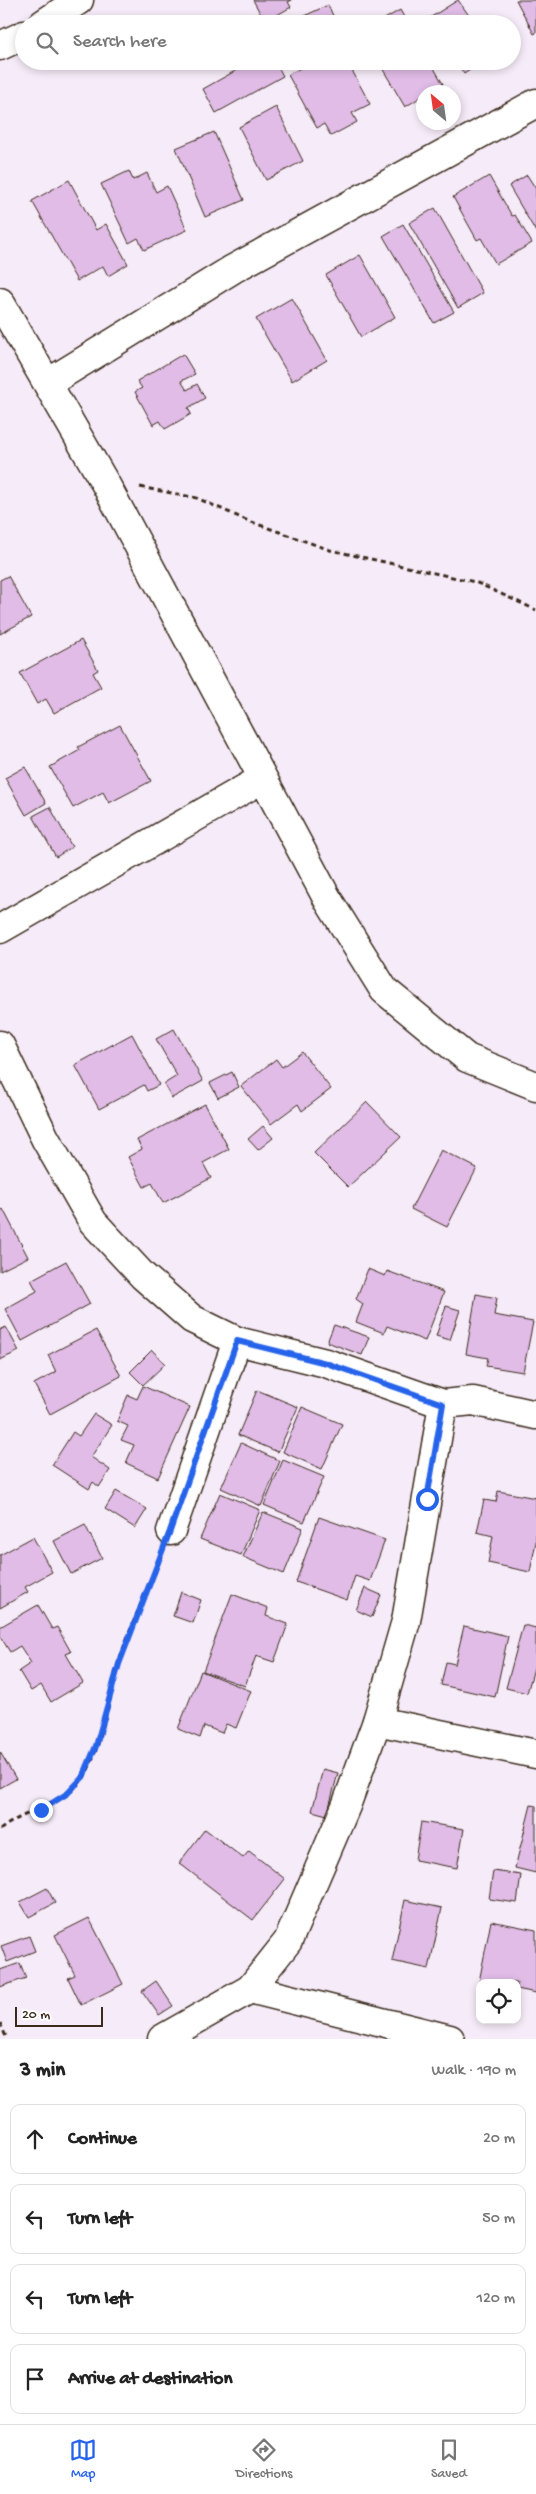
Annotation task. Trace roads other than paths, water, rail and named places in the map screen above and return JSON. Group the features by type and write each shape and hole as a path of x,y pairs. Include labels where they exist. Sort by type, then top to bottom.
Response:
{"street":[{"path":"56,15 79,0"},
{"path":"0,46 15,39"},
{"path":"48,383 234,269 536,103"},
{"path":"4,315 48,383 105,484 328,900 384,990 467,1058 536,1086"},
{"path":"0,930 262,778"},
{"path":"0,1045 45,1138 93,1222 143,1276 192,1319 237,1341 326,1363 443,1404 473,1401 536,1415"},
{"path":"170,1531 237,1341"},
{"path":"162,2039 250,1989 288,1941 346,1806 377,1720 406,1621 443,1404"},
{"path":"377,1720 536,1754"},
{"path":"250,1989 450,2039"}]}
